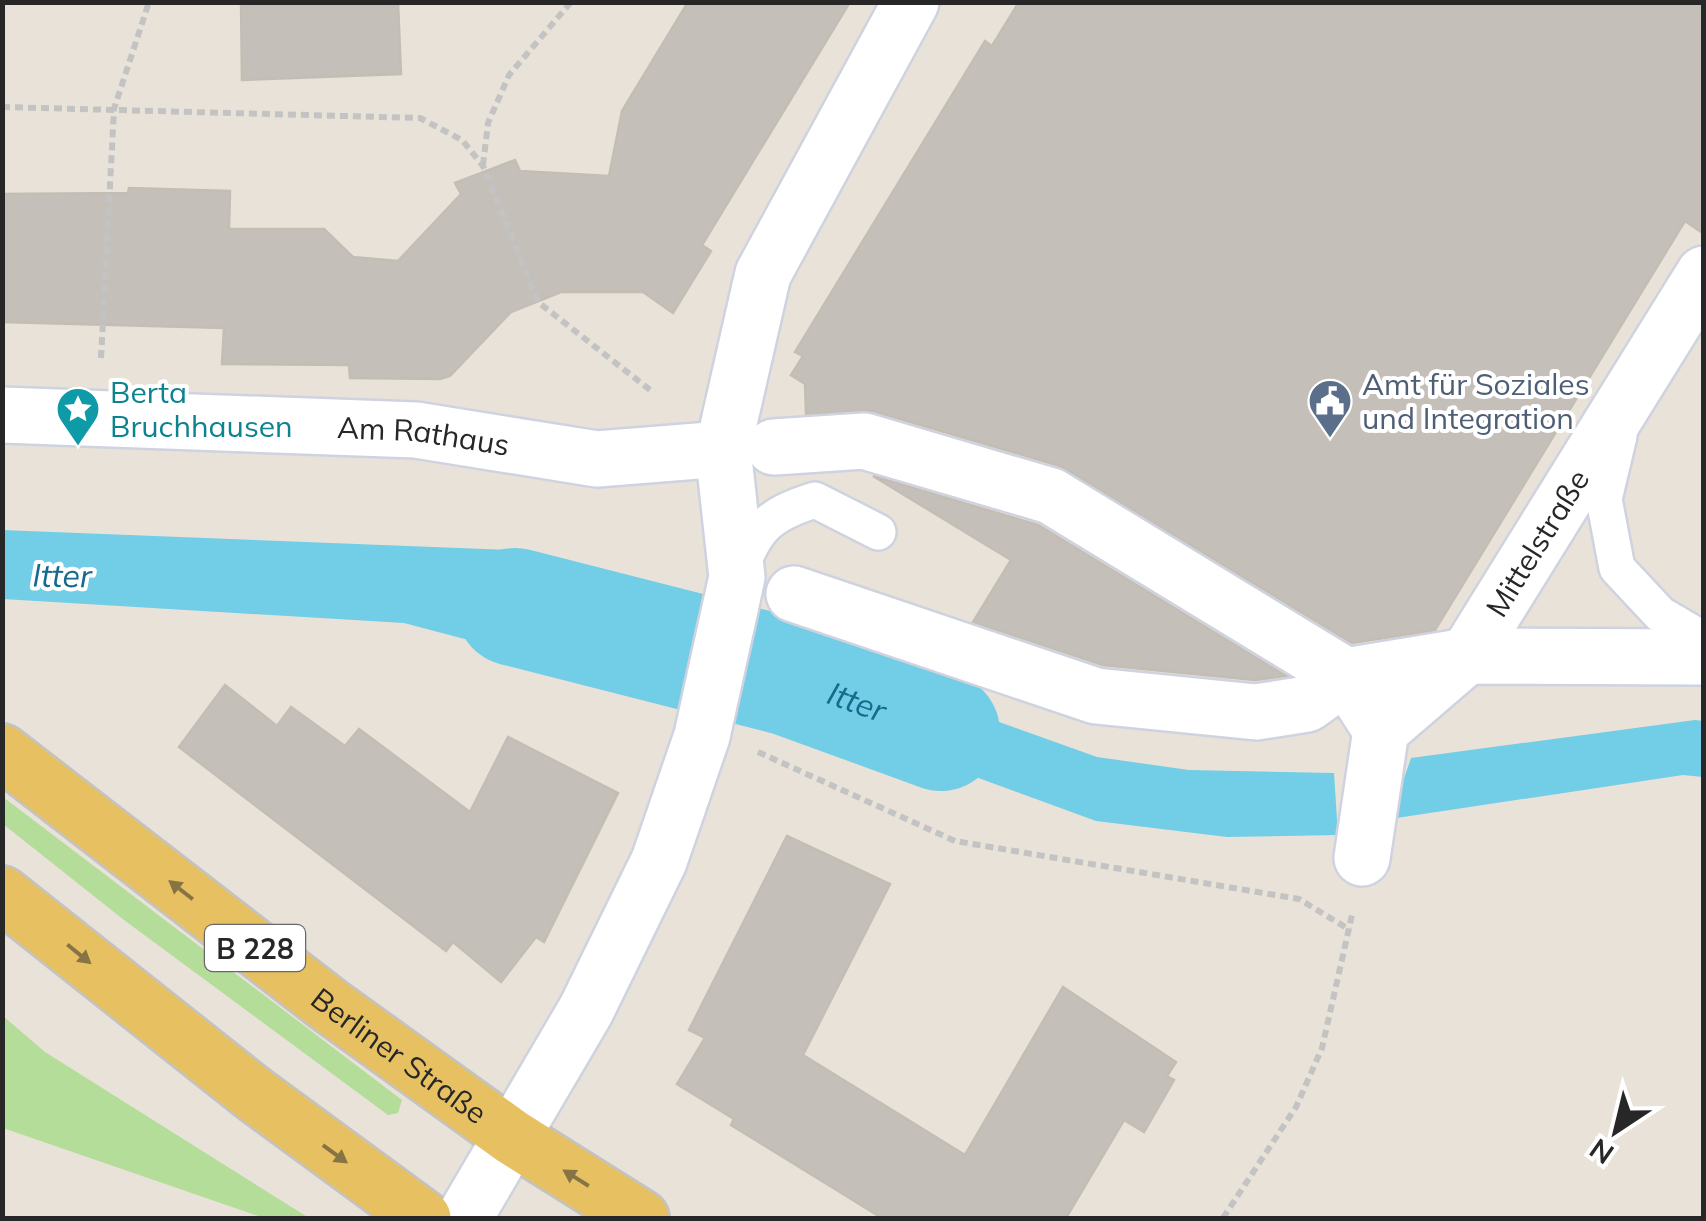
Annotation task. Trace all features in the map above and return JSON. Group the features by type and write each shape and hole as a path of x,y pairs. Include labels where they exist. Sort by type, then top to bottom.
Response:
{"main road":[{"name":"Berliner Straße","path":"2,752 330,1005 512,1137 641,1218"},
{"path":"2,894 254,1094 423,1218"}],"street":[{"path":"512,1137 586,1010 658,862 727,743 763,274 911,2"},
{"name":"Mittelstraße","path":"1381,730 1466,656 1704,274"},
{"name":"Am Rathaus","path":"2,415 416,430 597,459 864,441 1051,496 1346,676"},
{"path":"794,594 1096,696 1256,712 1307,704 1346,676 1466,656 1704,657"},
{"path":"1346,676 1381,730 1362,858"},
{"name":"Berliner Straße","path":"464,1218 512,1137"}],"lane":[{"path":"1628,396 1604,498 1618,568 1660,614 1704,640"},
{"path":"737,577 753,537 786,510 815,500 878,532"}],"path":[{"path":"97,419 114,108 149,2"},
{"path":"482,166 488,124 509,75 571,2"},
{"path":"2,107 420,118 462,140 482,166 538,302 660,398"},
{"path":"727,743 955,841 1300,899 1350,930"},
{"path":"1224,1218 1296,1108 1322,1048 1350,930 1362,858"}],"green space":[{"path":"3,797 402,1100 398,1113 388,1115 124,920 3,824"},
{"path":"3,1016 45,1052 309,1218 264,1218 3,1128"}],"water":[{"path":"2,530 511,550 682,601 658,690 404,623 3,599"},
{"path":"797,650 1097,757 1189,770 1334,773 1338,835 1227,837 1096,821 782,706"},
{"path":"1703,721 1703,777 1683,775 1390,819 1411,758"}],"building":[{"path":"241,2 398,2 401,74 242,80"},
{"path":"688,2 850,2 702,245 711,251 673,313 643,292 561,292 511,312 450,376 440,379 350,378 349,365 222,364 224,328 2,322 2,194 128,193 129,188 230,191 229,229 324,229 353,257 398,261 461,194 455,183 515,160 520,171 609,176 622,111"},
{"path":"1019,2 1704,2 1704,234 1685,221 1435,630 1352,643 1060,466 873,411 806,414 805,384 791,375 803,356 795,352 985,41 992,46"},
{"path":"873,476 1038,525 1286,676 1255,680 1103,665 973,622 1011,560"},
{"path":"225,685 277,726 291,707 345,746 359,729 470,812 508,737 618,793 544,942 536,937 501,982 453,942 446,951 179,747"},
{"path":"787,836 890,884 803,1055 965,1155 1063,987 1176,1062 1167,1076 1174,1080 1144,1132 1124,1120 1066,1218 882,1218 731,1125 734,1119 677,1084 705,1038 689,1030"}],"waterway":[{"name":"Itter","path":"515,607 790,677 941,732"}],"place":[{"name":"Amt für Soziales und Integration","path":"1330,439"},
{"name":"Berta Bruchhausen","path":"78,447"}]}
